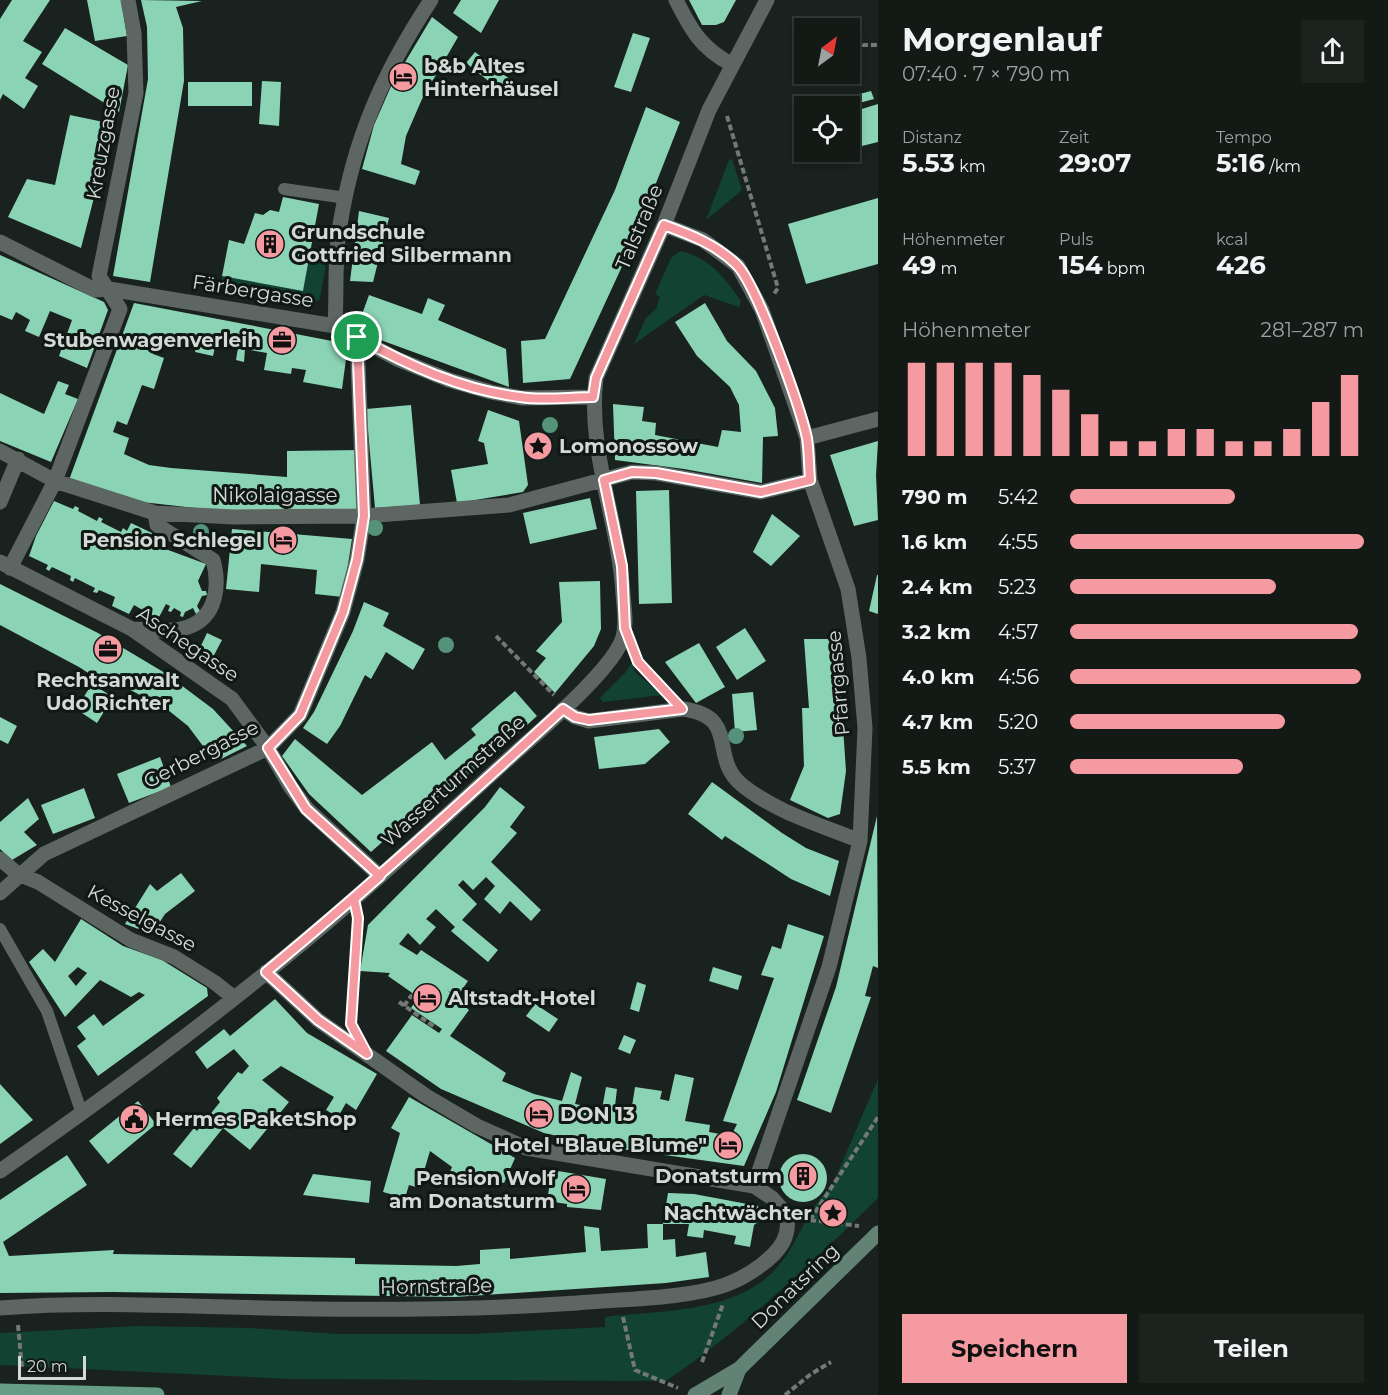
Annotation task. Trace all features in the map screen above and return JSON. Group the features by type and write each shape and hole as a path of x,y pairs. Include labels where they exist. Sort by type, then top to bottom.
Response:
{"main road":[{"name":"Donatsring","path":"690,1393 739,1369 872,1230"},
{"name":"Donatsring","path":"729,1395 739,1369"},
{"path":"0,1391 157,1395"}],"street":[{"name":"Kreuzgasse","path":"5,565 55,481 120,309 99,276 136,93 134,33 128,0"},
{"path":"335,326 339,226 360,139 382,82 431,0"},
{"path":"676,0 690,28 710,53 731,64"},
{"name":"Talstraße","path":"604,480 596,435 593,397 596,378 664,225 709,110 731,64 767,0"},
{"name":"Pfarrgasse","path":"664,225 704,240 738,266 762,310 807,438 810,480 848,589 859,658 865,728 860,841 829,967 754,1186"},
{"name":"Färbergasse","path":"0,242 95,290 109,289 335,326 397,359 449,380 491,392 522,398 593,397"},
{"name":"Gerbergasse","path":"0,893 18,874 44,854 268,748 300,715 343,612 357,560 364,516 357,337"},
{"path":"807,438 878,419"},
{"name":"Nikolaigasse","path":"0,451 55,481 155,513 234,517 364,516 509,506 632,472 656,473 761,492 810,480"},
{"path":"0,502 18,459"},
{"name":"Wasserturmstraße","path":"0,1171 82,1114 266,972 354,899 559,703 616,652 625,628 622,566 604,480"},
{"path":"132,629 187,628 200,622 215,600 218,581 213,560 157,525 155,513"},
{"name":"Aschegasse","path":"5,565 132,629 232,699 268,748 306,809 380,876"},
{"path":"559,703 575,717 589,720 682,709 710,716 719,727 729,771 742,785 772,805 860,841"},
{"name":"Kesselgasse","path":"0,859 18,874 38,882 99,921 174,957 233,997"},
{"path":"266,972 318,1020 426,1096 477,1126 526,1148 754,1186"},
{"name":"Hornstraße","path":"0,1308 136,1304 315,1309 545,1305 671,1295 723,1286 759,1268 786,1237 788,1216 772,1198 754,1186"}],"lane":[{"path":"284,189 346,198"},
{"path":"0,929 47,1011 82,1114"}],"path":[{"path":"860,42 863,45 878,45"},
{"path":"728,116 771,257 774,278"},
{"path":"625,628 638,662 682,709"},
{"path":"496,636 559,703"},
{"path":"351,1024 358,918 354,899"},
{"path":"404,1006 411,996 415,999"},
{"path":"399,1002 436,1028"},
{"path":"872,1230 810,1220 878,1117"},
{"path":"702,1362 723,1304 723,1286"},
{"path":"619,1299 635,1370 690,1393"},
{"path":"16,1307 22,1368"},
{"path":"784,1395 831,1362"}],"green space":[{"path":"732,159 742,190 706,220 729,160"},
{"path":"680,251 708,263 729,284 741,301 739,307 704,295 634,344 646,318 656,309 660,297 655,294 671,258"},
{"path":"310,254 327,258 320,299 311,305 221,288 222,276 303,291"},
{"path":"633,661 635,672 662,695 603,702 600,698 625,673"},
{"path":"878,1079 878,1198 750,1317 666,1381 293,1379 0,1365 0,1333 138,1326 250,1328 338,1334 472,1334 605,1327 605,1317 699,1307 722,1301 744,1292 763,1280 786,1256 815,1205 833,1184"}],"building":[{"path":"12,0 50,0 23,41 42,52 25,78 38,86 24,109 3,94 0,100 0,19"},
{"path":"87,0 121,0 127,36 95,41"},
{"path":"141,0 202,1 176,7 183,28 184,81 150,282 113,276 148,79 147,27"},
{"path":"461,0 499,0 481,33 453,13"},
{"path":"689,0 736,0 724,22 716,25 702,25"},
{"path":"432,17 458,37 422,99 406,136 401,164 420,171 415,185 362,169 374,125 392,84"},
{"path":"65,28 128,65 119,112 42,64"},
{"path":"633,33 650,38 631,92 614,87"},
{"path":"475,52 515,83 506,95 466,63"},
{"path":"262,81 281,82 279,126 259,124"},
{"path":"188,82 252,82 252,106 188,106"},
{"path":"871,91 874,99 860,103 860,96 856,95"},
{"path":"878,104 878,142 862,146 860,110"},
{"path":"646,107 680,122 631,247 570,379 523,383 521,341 545,339 615,190"},
{"path":"70,115 113,124 81,248 8,217 27,179 55,185"},
{"name":"Grundschule Gottfried Silbermann","path":"283,197 319,204 303,291 222,276 229,240 244,244 255,213 263,215 270,210 279,212"},
{"path":"878,198 878,264 806,284 788,224"},
{"path":"359,211 389,218 373,282 350,281"},
{"path":"0,255 104,302 108,310 87,368 59,356 72,320 50,311 39,337 25,331 30,320 16,312 12,320 0,315"},
{"path":"369,295 422,314 428,298 445,305 438,320 506,349 509,387 356,331"},
{"path":"134,303 348,344 342,389 303,382 306,370 292,368 291,374 264,370 267,353 245,349 244,362 236,360 238,348 216,343 213,356 195,352 198,338 187,336 183,348 169,344 171,340 159,336 153,354 164,358 154,389 142,385 127,425 117,421 113,432 129,438 124,454 149,465 287,477 287,451 360,450 360,510 238,511 195,508 142,502 69,480"},
{"path":"705,303 727,341 756,371 775,408 778,436 763,437 762,483 615,460 613,404 644,407 642,421 656,423 655,435 718,447 722,430 741,432 739,405 730,387 697,356 675,322"},
{"path":"58,381 69,385 65,394 78,399 51,462 0,441 0,393 44,414"},
{"path":"411,405 420,505 375,508 366,409"},
{"path":"488,410 519,421 528,485 523,492 457,503 451,470 488,464 484,443 478,441"},
{"path":"878,441 876,475 878,520 854,526 830,455"},
{"path":"669,490 672,603 639,604 636,491"},
{"path":"590,498 597,529 530,544 523,513"},
{"path":"54,501 73,509 75,506 79,508 78,511 97,521 99,517 103,519 101,522 121,532 123,528 127,531 131,523 152,533 149,540 152,544 206,564 198,581 202,591 206,591 207,595 202,596 197,606 200,611 196,614 193,608 185,612 183,617 180,616 181,612 174,608 171,612 168,611 170,606 166,604 158,619 134,605 129,614 112,606 115,597 99,590 97,593 93,592 95,588 75,578 73,582 70,580 71,576 52,567 49,571 46,569 48,565 29,556 36,536"},
{"path":"772,514 800,536 771,566 753,552"},
{"path":"232,529 352,539 343,597 315,594 317,570 261,564 259,592 226,589"},
{"path":"878,575 878,614 869,611"},
{"path":"600,581 601,629 594,646 555,693 534,672 546,658 536,651 562,622 559,582"},
{"path":"0,584 98,633 165,673 213,709 247,746 215,762 188,726 168,710 110,679 107,685 79,667 0,625"},
{"path":"364,602 389,613 383,626 425,649 413,670 386,652 371,679 365,675 340,726 327,744 303,728 314,712 353,631"},
{"path":"745,628 766,661 737,680 716,647"},
{"path":"207,633 222,640 212,659 198,652"},
{"path":"804,639 837,639 846,771 840,814 828,818 790,800 804,766 802,708 809,708"},
{"path":"699,643 725,687 696,703 665,662"},
{"path":"92,684 113,697 97,723 76,709"},
{"path":"515,691 537,716 494,755 407,820 371,852 309,794 282,756 295,739 362,795 432,742 445,760 476,735 471,729"},
{"path":"753,692 757,730 735,732 732,694"},
{"path":"0,717 17,726 8,744 0,740"},
{"path":"659,729 670,742 645,764 599,769 594,737"},
{"path":"160,757 171,787 129,803 117,774"},
{"path":"712,782 806,848 839,861 830,896 791,879 725,836 722,840 688,814"},
{"path":"500,787 525,807 510,827 517,833 491,862 541,910 531,921 510,901 500,914 484,899 495,886 486,877 473,890 463,880 458,885 477,904 462,920 498,950 488,962 451,931 455,927 436,909 426,919 436,927 420,945 408,933 399,944 417,955 421,950 468,981 457,997 447,990 469,1010 450,1036 506,1073 502,1081 534,1094 562,1101 571,1072 582,1077 575,1104 602,1109 606,1087 617,1089 615,1106 621,1108 621,1112 631,1113 635,1087 662,1091 660,1099 669,1101 675,1074 694,1078 685,1121 710,1125 709,1132 731,1136 737,1124 723,1121 774,978 761,975 772,946 781,949 788,924 824,936 776,1092 744,1166 607,1147 544,1133 441,1089 386,1051 412,1015 439,1033 442,1029 411,1008 418,997 388,976 390,973 360,971 368,925 485,807"},
{"path":"84,788 95,818 53,834 41,805"},
{"path":"28,798 39,819 24,832 37,845 12,860 0,849 0,822"},
{"path":"877,816 878,968 873,966 865,996 871,997 831,1113 797,1100 836,987"},
{"path":"181,873 195,891 165,914 152,934 125,924 150,884 157,891"},
{"path":"81,919 123,946 162,960 207,988 208,996 98,1076 77,1046 86,1039 77,1027 94,1014 103,1026 145,995 139,992 131,997 100,980 65,1017 29,962 43,949 55,962","holes":["78,967 87,973 76,986 68,976"]},
{"path":"713,967 742,976 738,990 709,981"},
{"path":"637,982 646,985 639,1012 630,1009"},
{"path":"275,999 307,1033 377,1074 356,1110 346,1103 338,1117 326,1110 334,1097 281,1066 262,1080 289,1102 250,1150 223,1128 191,1168 173,1154 194,1128 197,1131 220,1102 217,1098 238,1072 242,1074 249,1066 234,1049 207,1069 195,1052 224,1029 230,1036"},
{"path":"535,1004 558,1019 549,1032 526,1016"},
{"path":"624,1035 636,1040 630,1054 618,1049"},
{"path":"0,1084 33,1120 0,1144"},
{"path":"409,1097 515,1158 504,1183 478,1177 473,1187 449,1174 452,1167 430,1151 419,1188 409,1185 405,1198 383,1192 400,1133 391,1128"},
{"path":"138,1101 156,1124 108,1164 89,1141"},
{"name":"Donatsturm","path":"798,1154 808,1154 820,1161 827,1173 827,1183 820,1195 808,1202 798,1202 783,1191 779,1183 779,1173 790,1158"},
{"path":"67,1155 87,1185 3,1242 9,1256 114,1250 113,1254 355,1258 355,1264 456,1266 480,1264 480,1250 510,1248 510,1259 586,1252 584,1226 599,1228 601,1251 648,1248 647,1224 663,1224 663,1240 675,1239 676,1257 706,1252 709,1277 666,1283 455,1297 113,1292 0,1293 0,1200"},
{"path":"552,1170 606,1179 601,1210 567,1207 567,1204 547,1201"},
{"path":"313,1174 371,1181 369,1203 303,1195"},
{"path":"668,1193 694,1194 758,1206 760,1214 758,1222 754,1225 750,1247 734,1244 736,1236 704,1230 703,1238 687,1236 689,1224 663,1224"}],"place":[{"name":"b&b Altes Hinterhäusel","path":"403,77"},
{"name":"Grundschule Gottfried Silbermann","path":"270,244"},
{"name":"Stubenwagenverleih","path":"282,340"},
{"name":"Lomonossow","path":"538,446"},
{"name":"Pension Schlegel","path":"283,540"},
{"name":"Rechtsanwalt Udo Richter","path":"108,649"},
{"name":"Altstadt-Hotel","path":"427,998"},
{"name":"DON 13","path":"539,1114"},
{"name":"Hermes PaketShop","path":"134,1119"},
{"name":"Hotel \"Blaue Blume\"","path":"728,1145"},
{"name":"Donatsturm","path":"803,1176"},
{"name":"Pension Wolf am Donatsturm","path":"576,1189"},
{"name":"Nachtwächter","path":"833,1213"}],"route":[{"path":"357,337 364,516 357,560 343,612 300,715 268,748 306,809 380,876 354,899 358,918 351,1024 367,1054 318,1020 266,972 380,876 563,709 575,717 589,720 682,709 638,662 625,628 622,566 604,480 632,472 656,473 761,492 810,480 807,438 762,310 738,266 704,240 664,225 596,378 593,397 522,398 491,392 449,380 397,359 357,337"}]}
